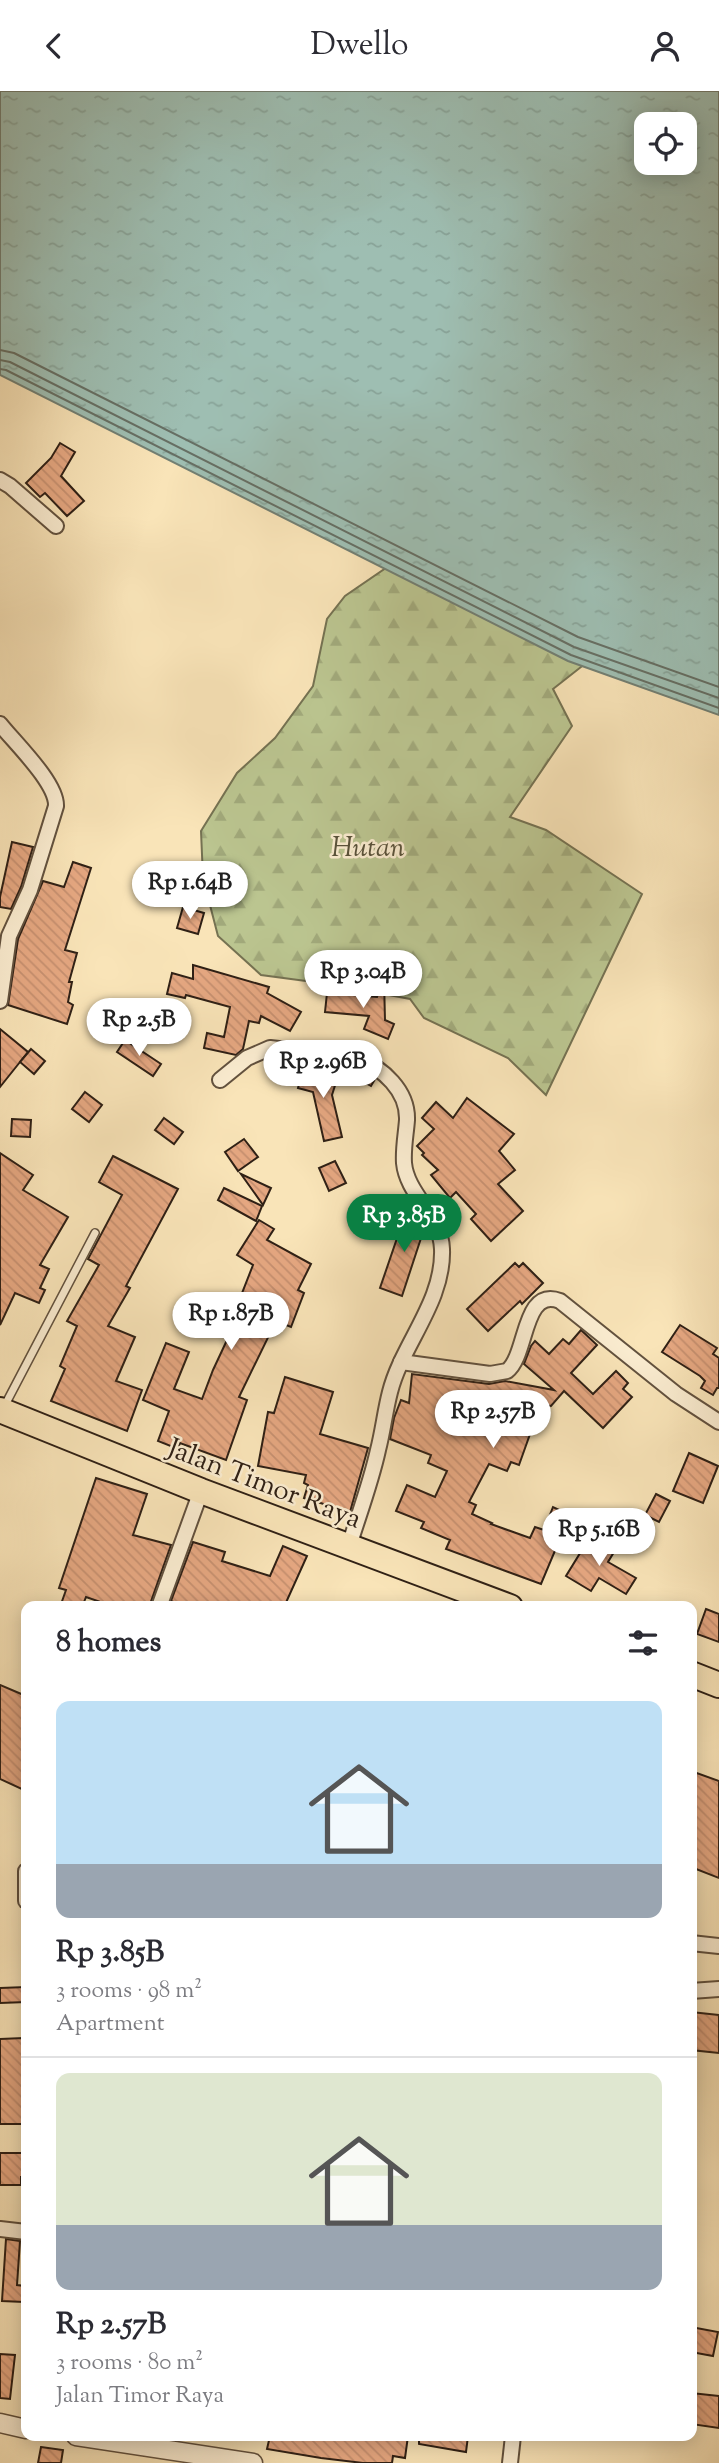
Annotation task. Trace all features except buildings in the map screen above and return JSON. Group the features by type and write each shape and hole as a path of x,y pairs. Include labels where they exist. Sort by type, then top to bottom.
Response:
{"highway":[{"name":"Jalan Timor Raya","path":"1,1410 201,1490 494,1601"},
{"path":"697,1676 719,1685"}],"street":[{"path":"0,480 28,500 56,526"},
{"path":"0,723 43,776 56,797 56,806 30,890 9,936 0,1000"},
{"path":"220,1080 247,1058 264,1050 278,1048 357,1058 376,1067 397,1088 406,1104 404,1166 414,1189 436,1223 442,1253 438,1283 390,1392 379,1449 349,1546"},
{"path":"401,1362 490,1374 507,1371 515,1362 536,1306 541,1301 553,1298 677,1394 719,1422"},
{"path":"161,1601 201,1490"},
{"path":"697,1944 719,1946"},
{"path":"697,1991 719,1989"},
{"path":"0,2229 21,2231"},
{"path":"0,2423 21,2428"},
{"path":"120,2441 253,2463"},
{"path":"510,2463 512,2441"}],"lane":[{"path":"1,1410 95,1233"}],"green space":[{"name":"Hutan","path":"421,544 614,641 553,689 572,726 510,817 546,830 642,894 546,1095 508,1058 424,1018 410,999 261,975 218,936 203,878 201,831 237,773 275,738 313,686 327,619 345,596"}],"water":[{"path":"0,91 719,91 719,715 568,661 0,375"}]}
